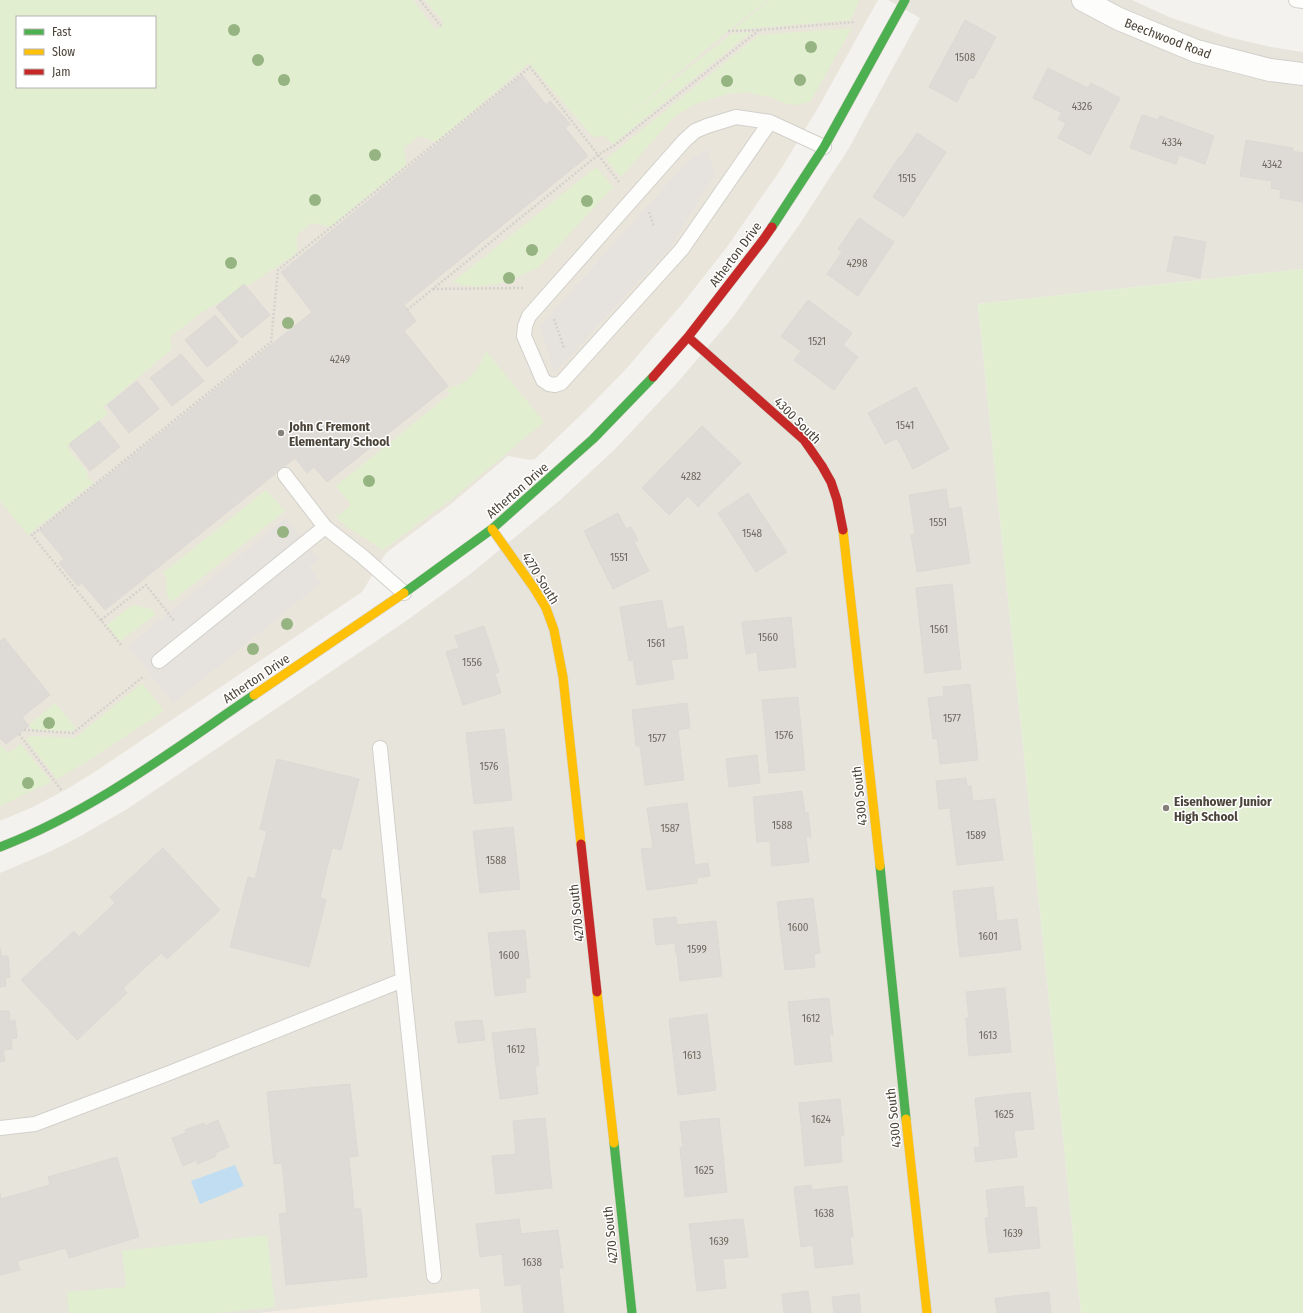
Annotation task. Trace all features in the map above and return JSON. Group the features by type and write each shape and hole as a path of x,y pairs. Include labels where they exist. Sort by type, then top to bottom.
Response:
{"street":[{"name":"Atherton Drive","path":"0,847 26,837 57,821 122,784 404,593 492,529 593,439 643,388 688,337 763,240 824,147 905,0"},
{"name":"Beechwood Road","path":"1083,0 1119,19 1196,51 1270,70 1303,74"},
{"name":"4300 South","path":"688,337 804,440 819,461 831,484 841,521 848,566 927,1313"},
{"name":"4270 South","path":"492,529 512,555 546,608 553,626 558,648 566,701 632,1313"}],"lane":[{"path":"770,122 682,249 561,383 555,385 543,380 524,336 524,326 529,316 684,141 695,131 736,118 770,122 824,147"},
{"path":"285,475 325,527 362,556 404,593"},
{"path":"159,661 325,527"},
{"path":"380,748 434,1276"},
{"path":"0,1128 35,1124 172,1072 403,980"}],"path":[{"path":"420,0 441,26"},
{"path":"728,31 855,22"},
{"path":"407,310 598,155 615,146 759,30"},
{"path":"121,645 32,535 272,342 278,270 530,67 619,182"},
{"path":"648,210 654,227"},
{"path":"432,290 524,288"},
{"path":"553,319 572,370"},
{"path":"101,620 146,585 165,610"},
{"path":"24,730 72,733 144,676"},
{"path":"19,734 62,791"}],"shaded area":[{"name":"John C Fremont Elementary School","path":"0,0 878,0 819,106 781,169 727,247 683,303 626,369 535,459 530,460 508,456 451,504 386,553 362,592 93,773 33,807 0,821"},
{"path":"888,0 1132,0 1169,17 1228,37 1271,47 1303,52 1303,269 978,304 1081,1313 481,1313 478,1289 260,1313 0,1313 0,873 77,838 127,809 406,621 469,575 559,501 615,449 677,383 733,317 799,225 849,148 920,18"},
{"path":"707,149 715,174 671,246 554,373 540,326 687,162"},
{"path":"286,518 319,559 309,567 321,583 173,703 128,646"},
{"path":"478,1289 481,1313 260,1313"}],"green space":[{"path":"0,0 413,0 436,30 444,23 425,0 768,0 728,31 622,121 731,34 751,32 613,144 605,136 593,137 529,63 436,142 419,136 404,148 406,165 330,227 312,223 297,235 297,253 252,283 201,313 170,337 172,349 103,407 108,414 67,447 88,473 86,475 93,483 28,535 0,501"},
{"path":"770,0 860,0 850,20 733,30"},
{"path":"852,28 810,102 795,105 787,104 770,97 746,92 727,94 696,104 675,116 621,177 606,159 759,35"},
{"path":"596,167 613,187 539,267 516,278 497,284 476,287 453,282"},
{"name":"Eisenhower Junior High School","path":"1303,269 1303,1313 1081,1313 978,304"},
{"path":"486,351 544,422 453,498 383,550 347,527 336,517 351,505 336,486 450,394 446,389 461,384 471,376 479,365"},
{"path":"266,490 285,511 171,602 167,595 166,580 163,573"},
{"path":"132,605 151,609 156,614 120,641 107,625"},
{"path":"142,683 164,711 83,764 57,779 26,739 31,736 75,738"},
{"path":"55,703 76,728 72,731 33,730 29,725"},
{"path":"21,744 51,782 0,806 0,745 8,753"},
{"path":"267,1235 275,1307 218,1313 69,1313 67,1292 126,1287 122,1251"}],"water":[{"path":"235,1165 244,1186 200,1204 191,1181"}],"building":[{"path":"965,20 996,37 973,79 970,77 957,102 929,87"},
{"path":"1048,68 1088,88 1091,83 1120,98 1090,155 1058,138 1066,123 1058,119 1062,113 1033,98"},
{"path":"522,75 546,105 550,101 570,124 565,128 588,156 404,305 416,321 404,331 448,386 327,482 314,467 307,473 295,458 105,610 82,583 78,586 59,563 64,559 40,530 312,312 281,272"},
{"path":"1142,115 1158,120 1160,116 1214,136 1205,164 1179,155 1176,164 1130,148"},
{"path":"917,133 946,152 904,217 873,197 899,157 900,158"},
{"path":"1246,140 1293,148 1292,151 1303,153 1303,202 1280,198 1281,190 1271,188 1272,181 1240,176"},
{"path":"859,218 894,242 858,296 827,274 842,252 838,249"},
{"path":"1174,236 1206,242 1200,278 1167,271"},
{"path":"244,284 270,315 242,338 216,307"},
{"path":"808,300 852,333 843,345 858,357 834,390 794,360 801,351 781,336"},
{"path":"215,315 238,342 207,367 185,340"},
{"path":"181,354 204,381 172,406 150,378"},
{"path":"137,381 159,409 129,433 107,405"},
{"path":"916,387 949,449 913,469 897,438 885,444 868,413"},
{"path":"99,421 120,447 90,471 69,444"},
{"path":"702,426 741,463 698,507 688,496 669,515 642,488"},
{"path":"946,489 949,509 961,507 970,563 917,572 911,535 915,535 909,495"},
{"path":"748,493 787,552 756,572 718,513"},
{"path":"618,513 626,529 631,527 638,540 634,542 649,571 613,589 584,531"},
{"path":"952,584 961,669 925,673 916,588"},
{"path":"662,600 667,629 683,626 688,658 671,660 674,679 637,685 633,660 629,661 620,607"},
{"path":"791,617 796,667 759,671 757,652 746,654 742,622"},
{"path":"484,626 499,672 495,674 501,693 463,705 446,652 459,648 455,636"},
{"path":"4,638 50,695 22,717 29,726 6,744 0,738 0,641"},
{"path":"970,684 978,760 940,764 937,738 933,739 928,698 944,696 943,687"},
{"path":"798,697 805,770 769,773 762,700"},
{"path":"687,703 690,728 678,730 684,780 645,785 640,746 636,746 632,710"},
{"path":"504,729 512,800 474,804 466,733"},
{"path":"757,755 760,783 729,787 726,759"},
{"path":"277,759 359,779 341,850 332,848 320,898 326,900 309,967 230,947 248,877 255,879 267,831 260,829"},
{"path":"966,778 967,787 971,786 973,801 995,799 1003,860 957,865 950,808 939,809 936,781"},
{"path":"802,791 805,813 808,812 811,837 806,837 809,862 772,866 770,841 757,842 753,797"},
{"path":"687,803 695,865 708,863 710,876 696,878 697,883 647,890 641,849 653,848 647,808"},
{"path":"513,827 520,889 480,893 473,831"},
{"path":"163,848 220,910 167,959 161,953 123,988 127,993 77,1040 21,980 74,931 79,937 115,903 110,897"},
{"path":"993,887 997,921 1017,919 1021,950 960,957 953,891"},
{"path":"813,898 820,953 814,954 815,967 785,970 777,902"},
{"path":"676,917 677,925 716,921 722,976 680,981 675,943 656,945 653,919"},
{"path":"525,930 530,978 525,978 526,992 495,996 488,933"},
{"path":"0,948 1,956 8,956 10,977 5,978 6,986 0,987"},
{"path":"1005,988 1011,1052 969,1056 966,1018 969,1018 966,992"},
{"path":"829,998 833,1035 829,1034 832,1061 795,1065 788,1002"},
{"path":"0,1011 9,1011 10,1021 15,1020 17,1038 11,1039 12,1049 3,1050 5,1061 0,1062"},
{"path":"707,1014 716,1090 678,1095 669,1019"},
{"path":"482,1020 485,1040 458,1043 455,1022"},
{"path":"535,1028 539,1066 535,1066 538,1094 500,1099 492,1033"},
{"path":"350,1084 358,1156 349,1157 354,1209 361,1209 367,1277 286,1285 279,1214 287,1213 282,1163 274,1164 267,1092"},
{"path":"1030,1092 1034,1129 1014,1131 1017,1157 976,1162 974,1148 980,1147 975,1098"},
{"path":"840,1099 844,1136 840,1136 842,1162 805,1166 799,1103"},
{"path":"545,1118 552,1188 496,1194 492,1156 516,1154 513,1121"},
{"path":"719,1118 727,1192 685,1197 680,1148 683,1147 680,1122"},
{"path":"218,1120 229,1147 215,1153 216,1156 198,1164 196,1160 183,1166 172,1138 186,1133 185,1130 204,1123 205,1126"},
{"path":"117,1157 139,1237 69,1258 66,1248 17,1261 20,1270 0,1275 0,1193 1,1199 50,1185 48,1177"},
{"path":"811,1185 812,1190 847,1186 853,1237 850,1237 853,1264 815,1268 813,1245 801,1247 794,1187"},
{"path":"1023,1186 1025,1208 1036,1207 1040,1248 989,1253 985,1218 989,1217 986,1190"},
{"path":"519,1219 521,1234 558,1230 563,1268 559,1268 564,1313 524,1313 521,1284 505,1286 502,1254 480,1257 476,1224"},
{"path":"743,1219 748,1257 723,1259 726,1288 697,1291 689,1224"},
{"path":"808,1291 811,1313 784,1313 782,1294"},
{"path":"1049,1292 1051,1313 997,1313 995,1298"},
{"path":"859,1294 861,1313 834,1313 832,1297"}],"traffic: fast":[{"path":"772,227 824,147 905,0"},
{"path":"404,593 492,529 593,439 653,377"},
{"path":"0,847 34,833 99,798 162,758 254,695"},
{"path":"880,866 906,1119"},
{"path":"614,1143 632,1313"}],"traffic: slow":[{"path":"492,529 534,588 546,608 554,630 563,677 581,844"},
{"path":"843,530 880,866"},
{"path":"254,695 404,593"},
{"path":"597,992 614,1143"},
{"path":"906,1119 927,1313"}],"traffic: jam":[{"path":"653,377 688,337 772,227"},
{"path":"688,337 804,440 831,482 837,500 843,530"},
{"path":"581,844 597,992"}],"place":[{"name":"John C Fremont Elementary School","path":"281,433"},
{"name":"Eisenhower Junior High School","path":"1166,808"}]}
